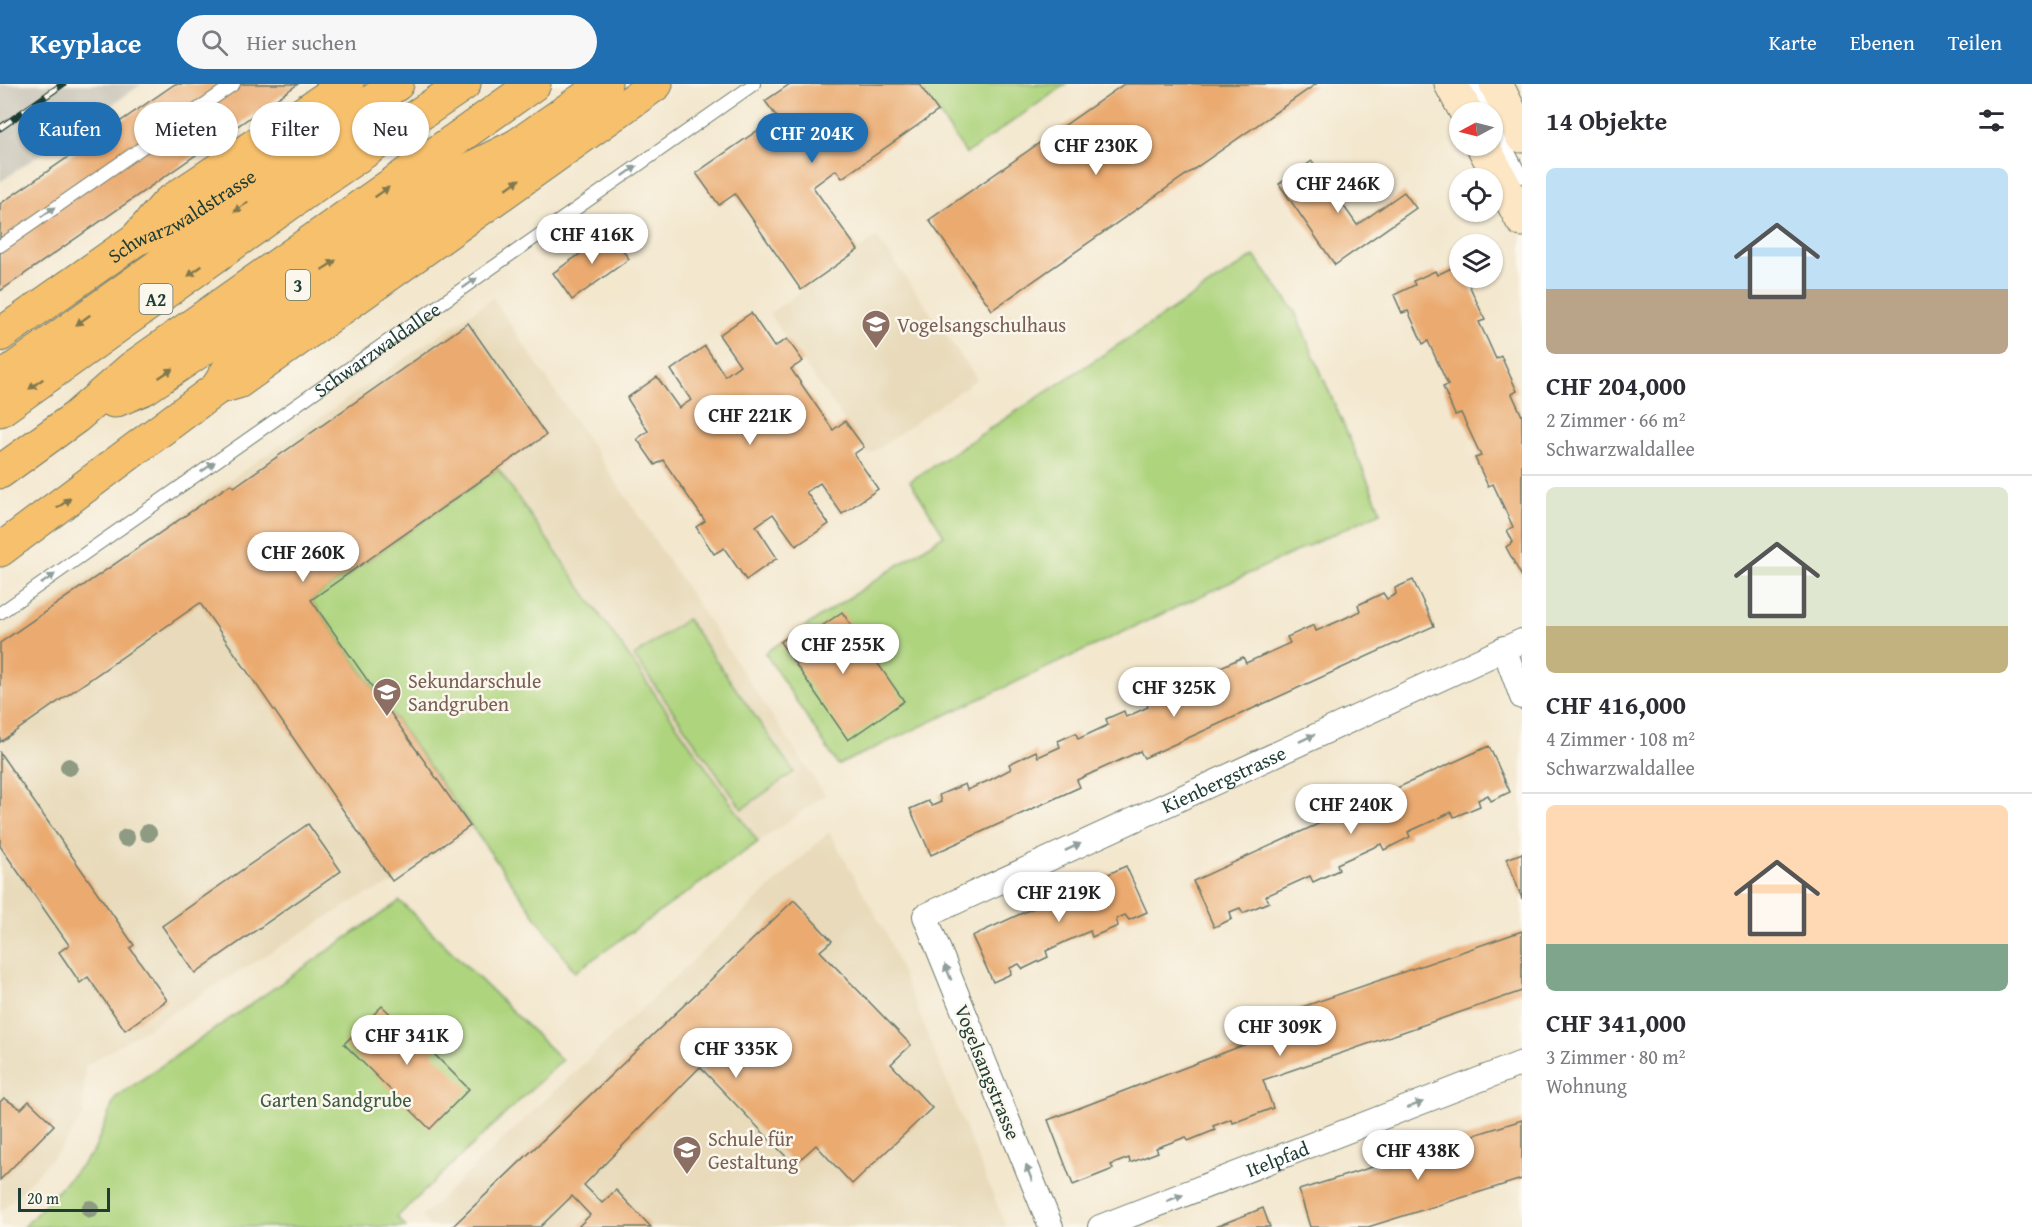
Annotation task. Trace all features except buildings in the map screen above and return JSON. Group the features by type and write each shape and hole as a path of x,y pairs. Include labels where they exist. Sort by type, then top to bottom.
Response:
{"main road":[{"name":"Schwarzwaldstrasse","path":"0,335 136,239 173,225 337,119 357,94 397,84"},
{"name":"A2","path":"0,410 311,188 464,84"},
{"name":"A2","path":"0,472 76,417 132,368 534,84"},
{"name":"3","path":"76,417 144,388 466,171 516,146 605,84"},
{"path":"217,388 238,382 656,84"},
{"path":"1451,84 1461,102"},
{"path":"1496,84 1522,136"},
{"path":"136,239 168,203 280,129 357,94"},
{"path":"0,379 341,135 357,94"},
{"name":"3","path":"0,550 217,388 230,367 476,186 516,146"},
{"path":"1488,156 1522,220"}],"street":[{"path":"1513,644 1522,697"},
{"name":"Kienbergstrasse","path":"925,916 1513,644"},
{"name":"Vogelsangstrasse","path":"925,916 1051,1227"},
{"name":"Itelpfad","path":"1101,1227 1522,1063"}],"lane":[{"path":"0,246 234,84"},
{"name":"Schwarzwaldallee","path":"0,613 754,84"},
{"path":"1474,84 1484,102"},
{"path":"1503,140 1522,177"}],"shaded area":[{"path":"0,84 142,84 116,102 18,102 18,156 38,156 0,182"},
{"name":"Vogelsangschulhaus","path":"877,237 977,379 869,455 769,314"},
{"name":"Sekundarschule Sandgruben","path":"493,298 825,795 575,972 474,829 392,884 359,898 85,1066 83,1116 63,1146 0,1213 0,639"},
{"path":"829,832 886,933 1006,1227 430,1227 421,1217"}],"green space":[{"path":"919,84 1066,84 966,154"},
{"path":"1254,256 1294,310 1381,512 838,765 765,653 944,535 910,481"},
{"path":"498,469 758,842 575,972 311,600"},
{"path":"687,619 794,772 742,809 634,656"},
{"name":"Garten Sandgrube","path":"400,901 562,1060 397,1217 406,1227 24,1227 94,1151 115,1098"}],"railway":[{"path":"0,128 63,84"}],"place":[{"name":"Vogelsangschulhaus","path":"876,350"},
{"name":"Sekundarschule Sandgruben","path":"387,718"},
{"name":"Schule für Gestaltung","path":"687,1176"}]}
